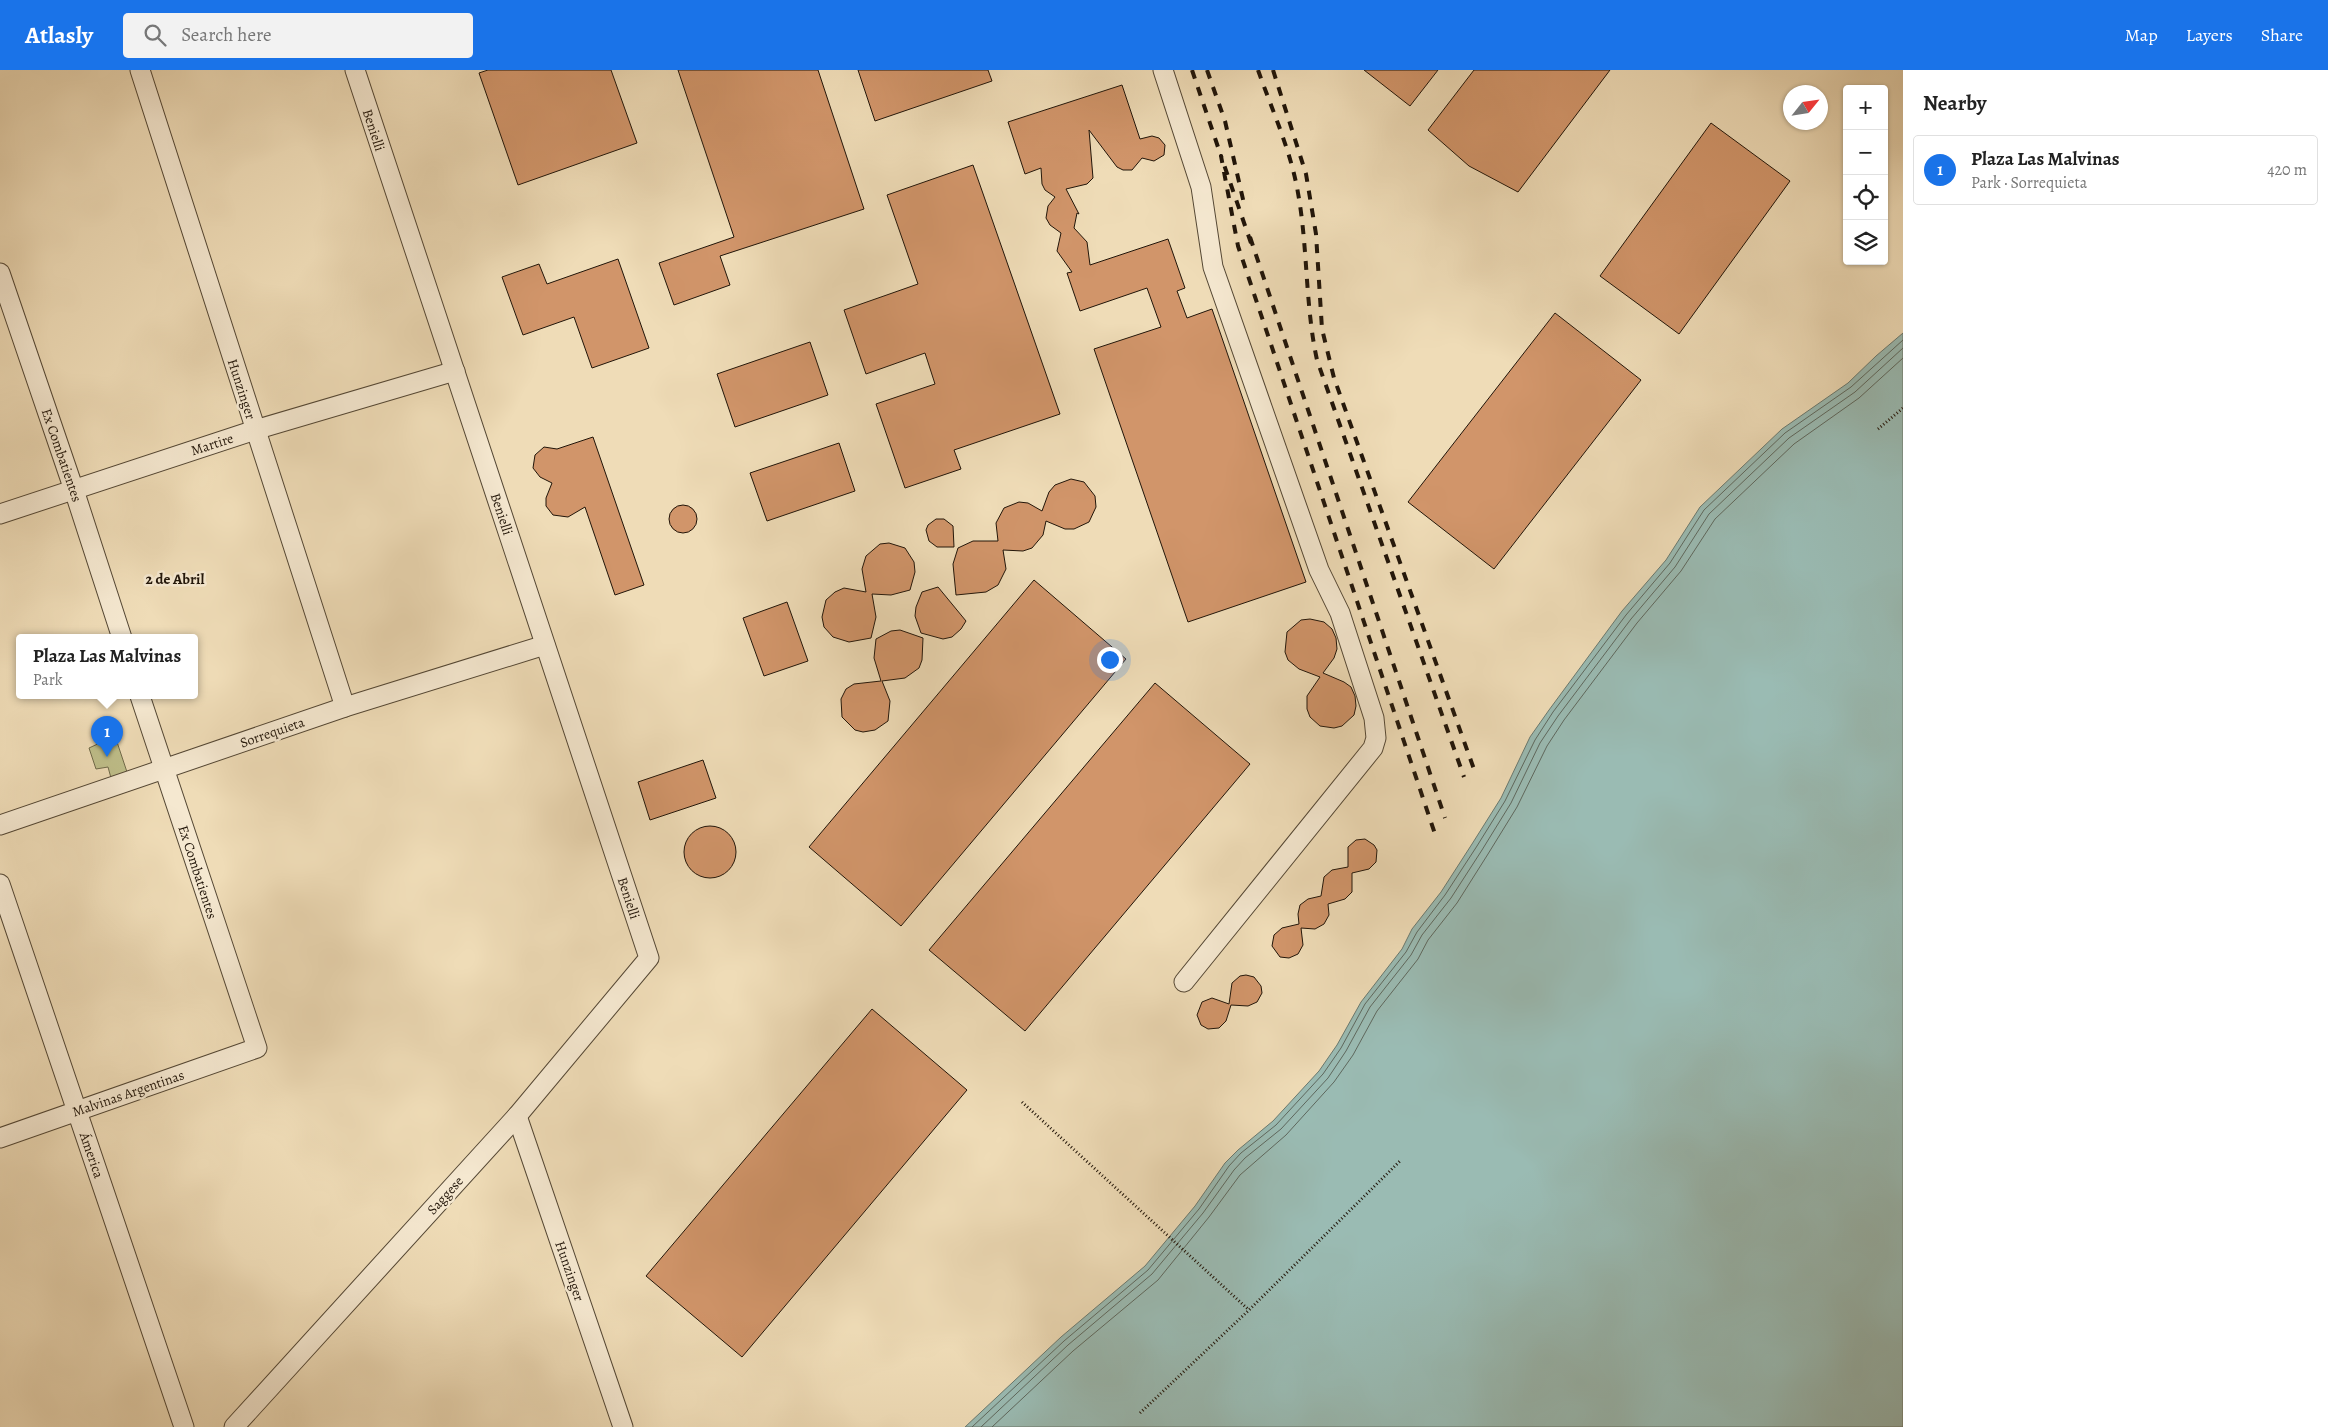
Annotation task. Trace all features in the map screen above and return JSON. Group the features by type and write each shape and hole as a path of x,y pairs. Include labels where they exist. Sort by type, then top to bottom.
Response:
{"street":[{"name":"Hunzinger","path":"140,70 345,707"},
{"name":"Benielli","path":"355,70 649,958"},
{"path":"1163,70 1201,187 1213,267 1319,570 1340,613 1374,718 1376,738 1369,755 1356,768 1324,811 1184,982"},
{"name":"Ex Combatientes","path":"0,273 121,634"},
{"name":"Martire","path":"0,514 255,430 454,371"},
{"name":"Sorrequieta","path":"0,825 345,707 546,645"},
{"name":"Ex Combatientes","path":"141,699 257,1048"},
{"name":"Ámerica","path":"0,884 184,1427"},
{"name":"Saggese","path":"234,1427 517,1116 649,958"},
{"name":"Malvinas Argentinas","path":"0,1138 257,1048"},
{"name":"Hunzinger","path":"517,1116 624,1427"}],"path":[{"path":"1878,430 1903,408"},
{"path":"1022,1102 1250,1310"},
{"path":"1140,1413 1250,1310 1400,1161"}],"green space":[{"path":"115,736 127,772 111,778 108,767 96,769 89,748"}],"water":[{"path":"1903,333 1903,1427 965,1427 1061,1337 1145,1266 1195,1206 1225,1163 1273,1121 1319,1071 1337,1045 1361,1002 1402,949 1412,929 1441,892 1472,844 1501,798 1530,737 1622,611 1666,560 1700,507 1782,429 1848,383"}],"building":[{"path":"488,70 611,70 637,143 518,185 479,73"},
{"path":"678,70 818,70 864,209 720,256 730,285 674,305 659,263 734,237"},
{"path":"858,70 988,70 992,81 875,121"},
{"path":"1364,70 1438,70 1410,106"},
{"path":"1474,70 1610,70 1518,192 1469,166 1428,130"},
{"path":"1122,85 1140,139 1152,136 1159,138 1165,145 1164,155 1154,161 1142,158 1132,170 1123,170 1117,167 1089,130 1093,178 1087,184 1066,189 1079,214 1077,213 1074,228 1087,242 1090,265 1168,239 1185,288 1177,291 1187,318 1212,309 1306,582 1188,622 1094,349 1161,327 1147,288 1080,311 1067,273 1072,272 1057,251 1061,233 1050,225 1046,218 1048,206 1055,197 1045,190 1042,184 1041,168 1025,174 1008,122"},
{"path":"1711,123 1790,181 1679,334 1600,276"},
{"path":"973,165 1060,414 954,450 961,469 905,488 876,404 935,384 925,353 866,374 844,310 918,284 887,195"},
{"path":"618,259 649,348 592,368 574,317 523,335 502,277 539,264 547,284"},
{"path":"1555,313 1641,380 1494,569 1408,502"},
{"path":"810,342 828,395 735,427 717,374"},
{"path":"593,437 644,585 615,595 585,507 568,517 553,515 546,506 546,498 552,483 540,477 533,468 535,455 544,447 557,449"},
{"path":"839,443 855,491 767,521 750,473"},
{"path":"1071,479 1084,482 1095,496 1096,507 1089,522 1074,529 1065,529 1046,521 1043,535 1032,548 1023,551 1003,550 1006,569 998,585 986,592 956,595 953,564 958,548 973,541 998,541 996,523 1004,508 1019,502 1028,503 1042,511 1049,492 1055,485"},
{"path":"683,505 693,509 697,519 693,529 683,533 673,529 669,519 673,509"},
{"path":"936,519 944,519 953,526 954,547 937,547 929,541 926,530 928,525"},
{"path":"889,543 905,548 914,562 915,572 910,590 891,595 872,594 876,617 871,638 849,642 833,637 824,627 822,617 826,600 835,592 844,588 866,592 862,569 866,556 880,544"},
{"path":"1034,580 1126,659 901,926 809,847"},
{"path":"938,587 966,621 961,629 952,637 943,639 921,633 915,616 916,607 922,592"},
{"path":"787,602 808,661 764,676 743,618"},
{"path":"1310,619 1324,622 1332,629 1336,638 1337,649 1334,658 1323,673 1351,687 1355,696 1356,706 1354,715 1342,726 1334,728 1320,726 1310,717 1307,709 1307,696 1320,677 1299,669 1288,660 1285,652 1287,632 1301,620"},
{"path":"900,630 923,638 922,660 919,668 905,678 882,681 890,701 888,721 875,730 863,732 855,730 842,717 841,699 846,689 854,684 881,681 874,658 876,639 891,631"},
{"path":"1155,683 1250,764 1025,1031 929,950"},
{"path":"703,760 716,798 650,820 638,782"},
{"path":"710,826 720,828 728,834 734,842 736,852 734,862 728,870 720,876 710,878 700,876 692,870 686,862 684,852 686,842 692,834 700,828"},
{"path":"1365,839 1374,845 1377,850 1376,862 1369,869 1352,873 1352,892 1345,899 1328,904 1329,915 1324,924 1315,929 1301,928 1303,945 1298,954 1289,958 1280,957 1272,946 1274,935 1282,928 1299,924 1298,914 1300,905 1308,899 1321,896 1324,877 1332,870 1348,867 1348,847 1356,840"},
{"path":"1240,976 1254,977 1261,986 1262,993 1257,1002 1248,1006 1231,1005 1226,1021 1219,1028 1208,1029 1201,1025 1197,1015 1202,1002 1212,998 1229,1004 1232,983"},
{"path":"872,1009 967,1090 742,1357 646,1276"}],"railway":[{"path":"1192,70 1221,156"},
{"path":"1207,70 1225,121 1245,208"},
{"path":"1258,70 1286,146 1295,177 1304,235 1310,318 1317,360 1464,777"},
{"path":"1273,70 1306,174 1316,234 1322,329 1334,378 1475,772"},
{"path":"1251,243 1221,156 1238,246 1435,834"},
{"path":"1250,237 1445,818"}],"place":[{"name":"Plaza Las Malvinas","path":"107,757"}],"district":[{"name":"2 de Abril","path":"175,579"}]}
